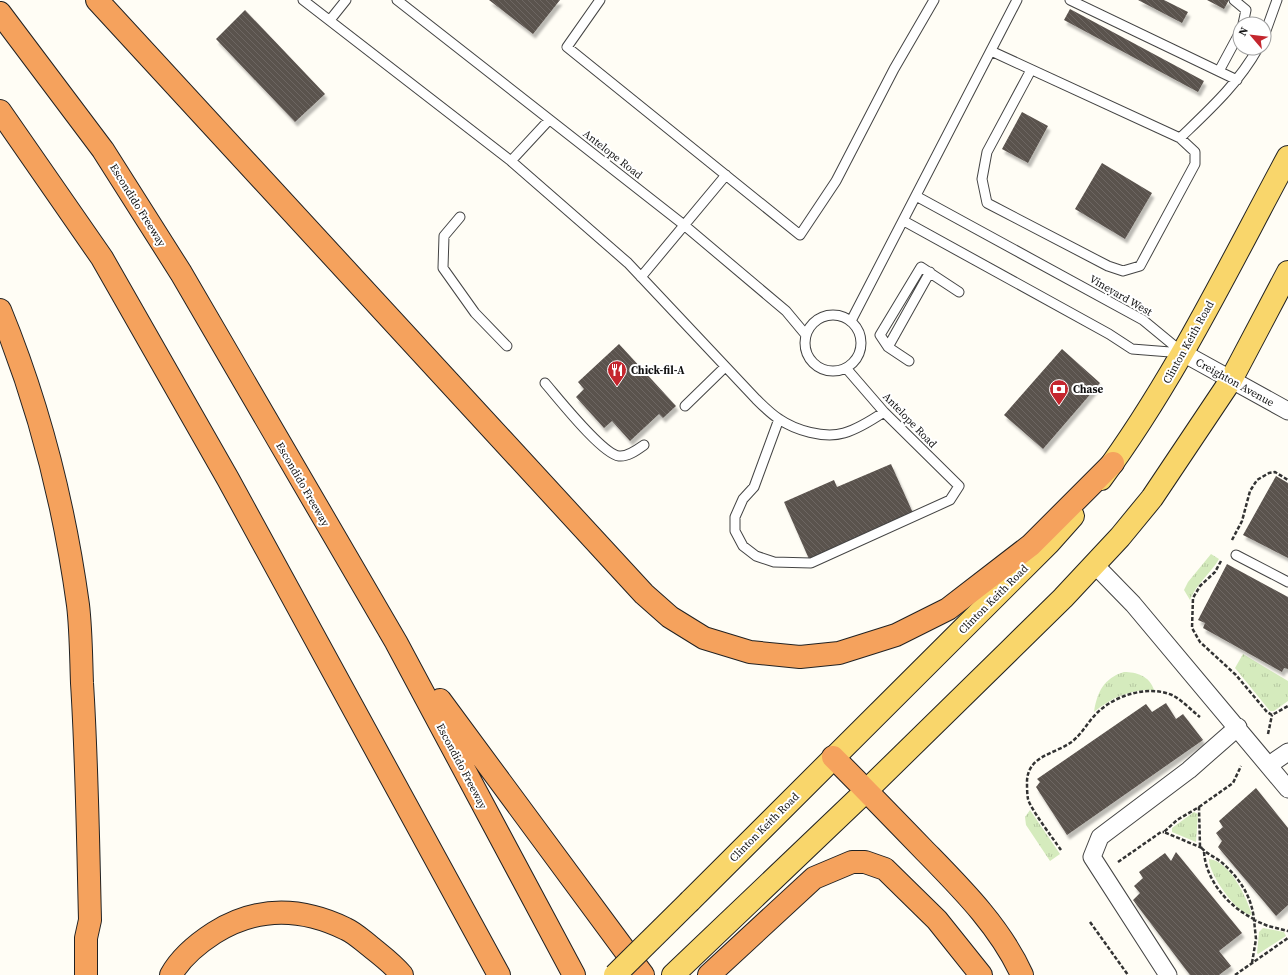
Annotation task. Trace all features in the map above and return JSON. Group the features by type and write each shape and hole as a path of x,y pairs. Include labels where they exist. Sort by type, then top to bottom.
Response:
{"highway":[{"path":"97,0 644,594 670,617 704,638 750,652 800,657 839,653 896,634 948,609 1025,550 1113,463"},
{"name":"Escondido Freeway","path":"0,13 103,150 181,274 396,642 574,975"},
{"path":"0,111 106,265 228,479 499,975"},
{"path":"0,310 17,352 40,420 63,511 78,606 85,727 90,920 86,938 86,975"},
{"path":"396,642 643,975"},
{"path":"833,757 955,882 988,920 1016,962 1022,975"},
{"path":"716,969 814,878 852,862 865,862 885,869 931,915 981,975"},
{"path":"171,975 174,968 197,944 230,923 267,912 302,913 347,929 394,965 402,975"}],"main road":[{"name":"Clinton Keith Road","path":"615,975 1049,543 1089,497 1133,436 1183,353 1288,157"},
{"path":"673,975 866,791 1063,598 1120,537 1152,498 1231,380 1288,272"}],"street":[{"name":"Creighton Avenue","path":"1183,353 1288,411"},
{"path":"1094,564 1133,604 1288,788"},
{"path":"1168,975 1092,857 1100,837 1189,770 1238,727"},
{"path":"1269,765 1288,752"}],"lane":[{"path":"303,0 511,161 628,263 725,367 756,399 779,419 795,428 808,431 824,434 843,433 864,424 884,412"},
{"path":"330,20 346,0"},
{"name":"Antelope Road","path":"397,0 684,225 786,312 806,336"},
{"path":"600,0 567,47 800,234 836,181 894,69 934,0"},
{"path":"851,321 1017,0"},
{"path":"1070,0 1238,80"},
{"path":"1234,0 1246,10 1245,16"},
{"path":"1271,16 1277,0"},
{"path":"1219,71 1232,47"},
{"path":"991,51 1180,138 1195,152 1195,164 1140,266 1124,270 1108,266 987,203 982,179 987,152 1031,70"},
{"path":"1180,138 1215,105 1238,80 1246,70 1254,56"},
{"path":"511,161 550,120"},
{"path":"641,277 726,175"},
{"name":"Vineyard West","path":"916,196 1143,320 1183,353"},
{"path":"460,217 444,236 443,268 475,313 507,346"},
{"path":"904,221 1109,334 1132,349 1183,353"},
{"path":"909,361 888,347 880,335 921,267 959,292"},
{"path":"888,347 930,272"},
{"path":"824,316 838,316 851,321 857,328 861,346 859,355 846,368 837,371 828,371 815,365 806,354 804,345 809,327 824,316"},
{"path":"685,406 725,367"},
{"name":"Antelope Road","path":"779,419 754,487 743,499 735,517 735,531 743,546 756,556 768,560 794,564 811,563 950,500 959,486 884,412 846,368"},
{"path":"545,383 604,449 619,456 633,452 644,445"},
{"path":"1236,555 1288,582"}],"path":[{"path":"1230,544 1242,521 1250,491 1257,480 1269,473 1275,472 1288,480"},
{"path":"1224,555 1215,572 1200,586 1193,598 1192,628 1200,642 1236,675 1267,712 1272,715"},
{"path":"1061,850 1028,800 1027,779 1032,767 1039,758 1070,743 1098,711 1111,701 1129,694 1142,692 1170,694 1179,699 1205,721"},
{"path":"1268,734 1272,715 1288,706"},
{"path":"1112,866 1161,832 1164,832 1177,820 1199,807 1233,782 1240,766"},
{"path":"1199,807 1202,848 1212,879 1221,894 1232,906 1254,920 1268,926 1288,931"},
{"path":"1164,832 1202,848"},
{"path":"1204,852 1228,868 1243,887 1253,907 1256,939 1252,963"},
{"path":"1090,922 1128,975"},
{"path":"1235,975 1288,938"}],"green space":[{"path":"1211,554 1219,559 1196,589 1190,600 1184,590 1188,582"},
{"path":"1243,654 1288,681 1288,701 1274,711 1270,711 1235,668"},
{"path":"1124,672 1138,674 1146,678 1154,690 1137,691 1122,695 1108,702 1094,712 1097,698 1103,687 1111,678"},
{"path":"1030,810 1060,854 1050,861 1026,825 1025,817"},
{"path":"1194,812 1198,814 1196,842 1172,832 1172,828"},
{"path":"1209,859 1217,861 1231,873 1242,890 1252,915 1239,909 1225,893 1213,874"},
{"path":"1263,928 1284,932 1286,936 1258,954 1259,932"}],"building":[{"path":"489,0 560,0 533,34"},
{"path":"1138,0 1164,0 1188,12 1182,23"},
{"path":"1207,0 1229,0 1224,9"},
{"path":"1070,9 1204,81 1198,92 1064,20"},
{"path":"245,10 325,94 295,122 216,39"},
{"path":"1022,112 1048,126 1028,163 1002,149"},
{"path":"1102,163 1152,193 1125,239 1075,209"},
{"path":"619,344 676,406 663,418 659,414 630,441 612,421 604,428 576,397 584,389 578,382"},
{"path":"1062,349 1100,383 1043,449 1004,415"},
{"path":"891,464 913,513 809,559 784,502 834,480 837,487"},
{"path":"1276,476 1288,483 1288,558 1243,535"},
{"path":"1227,564 1288,597 1288,669 1284,668 1282,672 1203,628 1205,623 1198,620"},
{"path":"1166,703 1176,719 1183,714 1203,740 1067,835 1036,787 1040,782 1037,779 1146,704 1152,712"},
{"path":"1256,788 1288,828 1288,905 1276,916 1218,847 1222,841 1216,833 1223,827 1219,821"},
{"path":"1176,852 1242,933 1219,951 1231,966 1219,975 1190,975 1133,900 1140,893 1134,886 1143,878 1139,872 1165,853 1171,861"}],"place":[{"name":"Chick-fil-A","path":"617,387"},
{"name":"Chase","path":"1059,406"}]}
